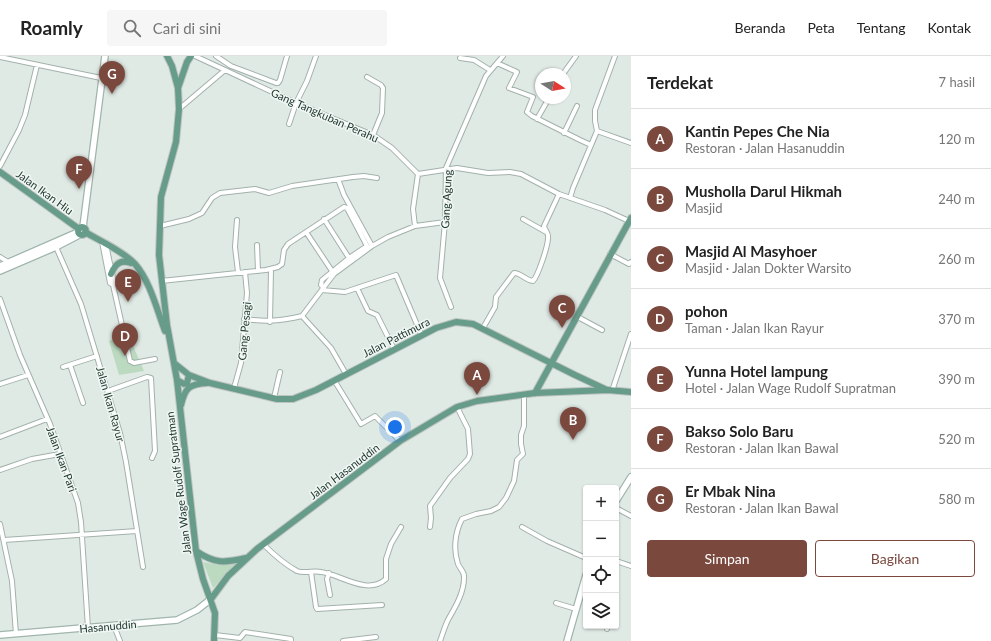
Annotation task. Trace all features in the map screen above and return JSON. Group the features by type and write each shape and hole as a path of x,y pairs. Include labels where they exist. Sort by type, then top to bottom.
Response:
{"main road":[{"name":"Jalan Wage Rudolf Supratman","path":"167,56 172,66 178,88 179,109 176,142 161,197 159,255 161,281 177,380 196,551 203,579 215,613 215,638"},
{"path":"178,88 191,56"},
{"name":"Jalan Ikan Hiu","path":"0,172 81,231"},
{"path":"535,394 630,219"},
{"name":"Jalan Wage Rudolf Supratman","path":"81,231 104,243 135,264 142,273 170,344"},
{"path":"111,274 115,265 122,261 135,264"},
{"name":"Jalan Pattimura","path":"174,363 189,375 210,383 286,400 301,397 421,334 456,322 473,324 484,328 575,376 610,390"},
{"path":"177,380 184,384 187,383 189,375"},
{"path":"575,376 580,382 577,392"},
{"name":"Jalan Pattimura","path":"180,408 184,392 187,389 196,384 210,383"},
{"path":"610,390 631,392"},
{"name":"Jalan Hasanuddin","path":"211,600 228,576 263,544 400,441 457,407 477,401 524,395 610,390"},
{"path":"196,551 212,561 219,562 246,558"}],"street":[{"path":"0,271 56,247 81,231 105,56"},
{"name":"Gang Tangkuban Perahu","path":"195,56 296,103 373,135 392,148 418,174"},
{"path":"216,56 231,66 276,83 280,80 287,56"},
{"path":"289,124 296,103 307,81 316,56"},
{"name":"Gang Agung","path":"451,307 440,278 445,222 446,168 486,76 503,56"},
{"path":"567,68 576,56"},
{"path":"570,198 597,131 595,121 596,110 615,56"},
{"path":"0,57 102,78"},
{"path":"460,58 474,60 490,70"},
{"path":"497,63 517,72 509,88 533,97 527,112 564,133 591,145"},
{"path":"0,166 19,130 25,115 37,65"},
{"path":"179,109 225,70"},
{"path":"366,77 381,85 383,88 382,113 373,135"},
{"path":"537,119 546,104"},
{"path":"564,133 577,106"},
{"path":"597,131 631,143"},
{"path":"415,226 413,215 418,174 446,168 457,168 488,173 510,172 521,174 559,194 630,219"},
{"path":"160,226 189,219 202,213 212,198 220,193 255,189 269,193 292,186 338,179 364,176 377,178"},
{"path":"338,179 344,195 372,246"},
{"path":"484,328 495,308 496,297 514,273 516,272 527,280 533,281 535,279 541,265 548,240 548,234 544,226 559,194"},
{"path":"161,281 238,272 271,270 282,264 284,250 288,244 344,207 347,208 367,246 332,271 321,282 320,285 323,289"},
{"path":"324,219 349,258"},
{"path":"523,219 546,232"},
{"path":"236,220 235,247 238,272"},
{"path":"244,320 270,322 302,316 334,274 372,246 388,237 415,226 445,222"},
{"path":"0,266 81,231"},
{"path":"306,232 332,271"},
{"path":"104,243 130,361 134,363 155,359"},
{"path":"104,243 110,283 113,285"},
{"path":"257,245 258,271"},
{"name":"Jalan Ikan Rayur","path":"56,247 81,304 108,391 123,447 143,567"},
{"path":"610,254 629,264 631,262"},
{"path":"0,257 8,262"},
{"path":"270,322 271,270"},
{"name":"Gang Pesagi","path":"234,388 241,363 247,293 245,272"},
{"path":"323,289 345,292 397,275 421,334"},
{"path":"357,288 367,310 377,315 394,349"},
{"name":"Jalan Ikan Pari","path":"0,299 78,503 82,534 88,628"},
{"path":"302,316 331,348 346,374"},
{"path":"576,316 602,330"},
{"path":"610,390 630,334"},
{"path":"63,367 97,356"},
{"path":"70,365 83,403"},
{"path":"274,398 280,372"},
{"path":"0,384 28,375"},
{"path":"108,391 147,377 151,378 155,451 152,458"},
{"path":"334,380 361,424 375,416 400,441"},
{"path":"440,641 448,619 454,610 462,590 464,578 464,573 459,567 457,560 456,535 462,520 499,507 506,498 515,475 517,460 522,454 521,435 524,426 524,395"},
{"path":"430,527 430,506 450,478 468,459 470,454 468,429 457,407"},
{"path":"0,437 47,419"},
{"path":"0,470 32,459 60,454"},
{"path":"619,496 631,476"},
{"path":"619,510 631,516"},
{"path":"0,524 12,581 16,634"},
{"path":"263,544 297,571 319,571 329,573 358,584 375,584 386,578 386,558 390,544 401,527"},
{"path":"522,527 547,541 584,557"},
{"path":"4,540 137,531"},
{"path":"619,562 631,566"},
{"path":"311,572 317,609 382,605"},
{"path":"329,573 327,579 330,595"},
{"path":"567,641 576,609 583,595"},
{"name":"Hasanuddin","path":"0,635 177,620 197,610 211,600"},
{"path":"556,603 576,609"},
{"path":"114,626 120,641"},
{"path":"215,638 240,638 246,632 291,640"},
{"path":"343,641 376,637"}],"green space":[{"path":"128,334 144,371 119,375 109,341"},
{"path":"203,562 220,565 236,562 213,588"}],"place":[{"name":"Er Mbak Nina","path":"112,94"},
{"name":"Bakso Solo Baru","path":"79,189"},
{"name":"Yunna Hotel lampung","path":"128,302"},
{"name":"Masjid Al Masyhoer","path":"562,328"},
{"name":"pohon","path":"125,356"},
{"name":"Kantin Pepes Che Nia","path":"477,395"},
{"name":"Musholla Darul Hikmah","path":"573,440"}]}
